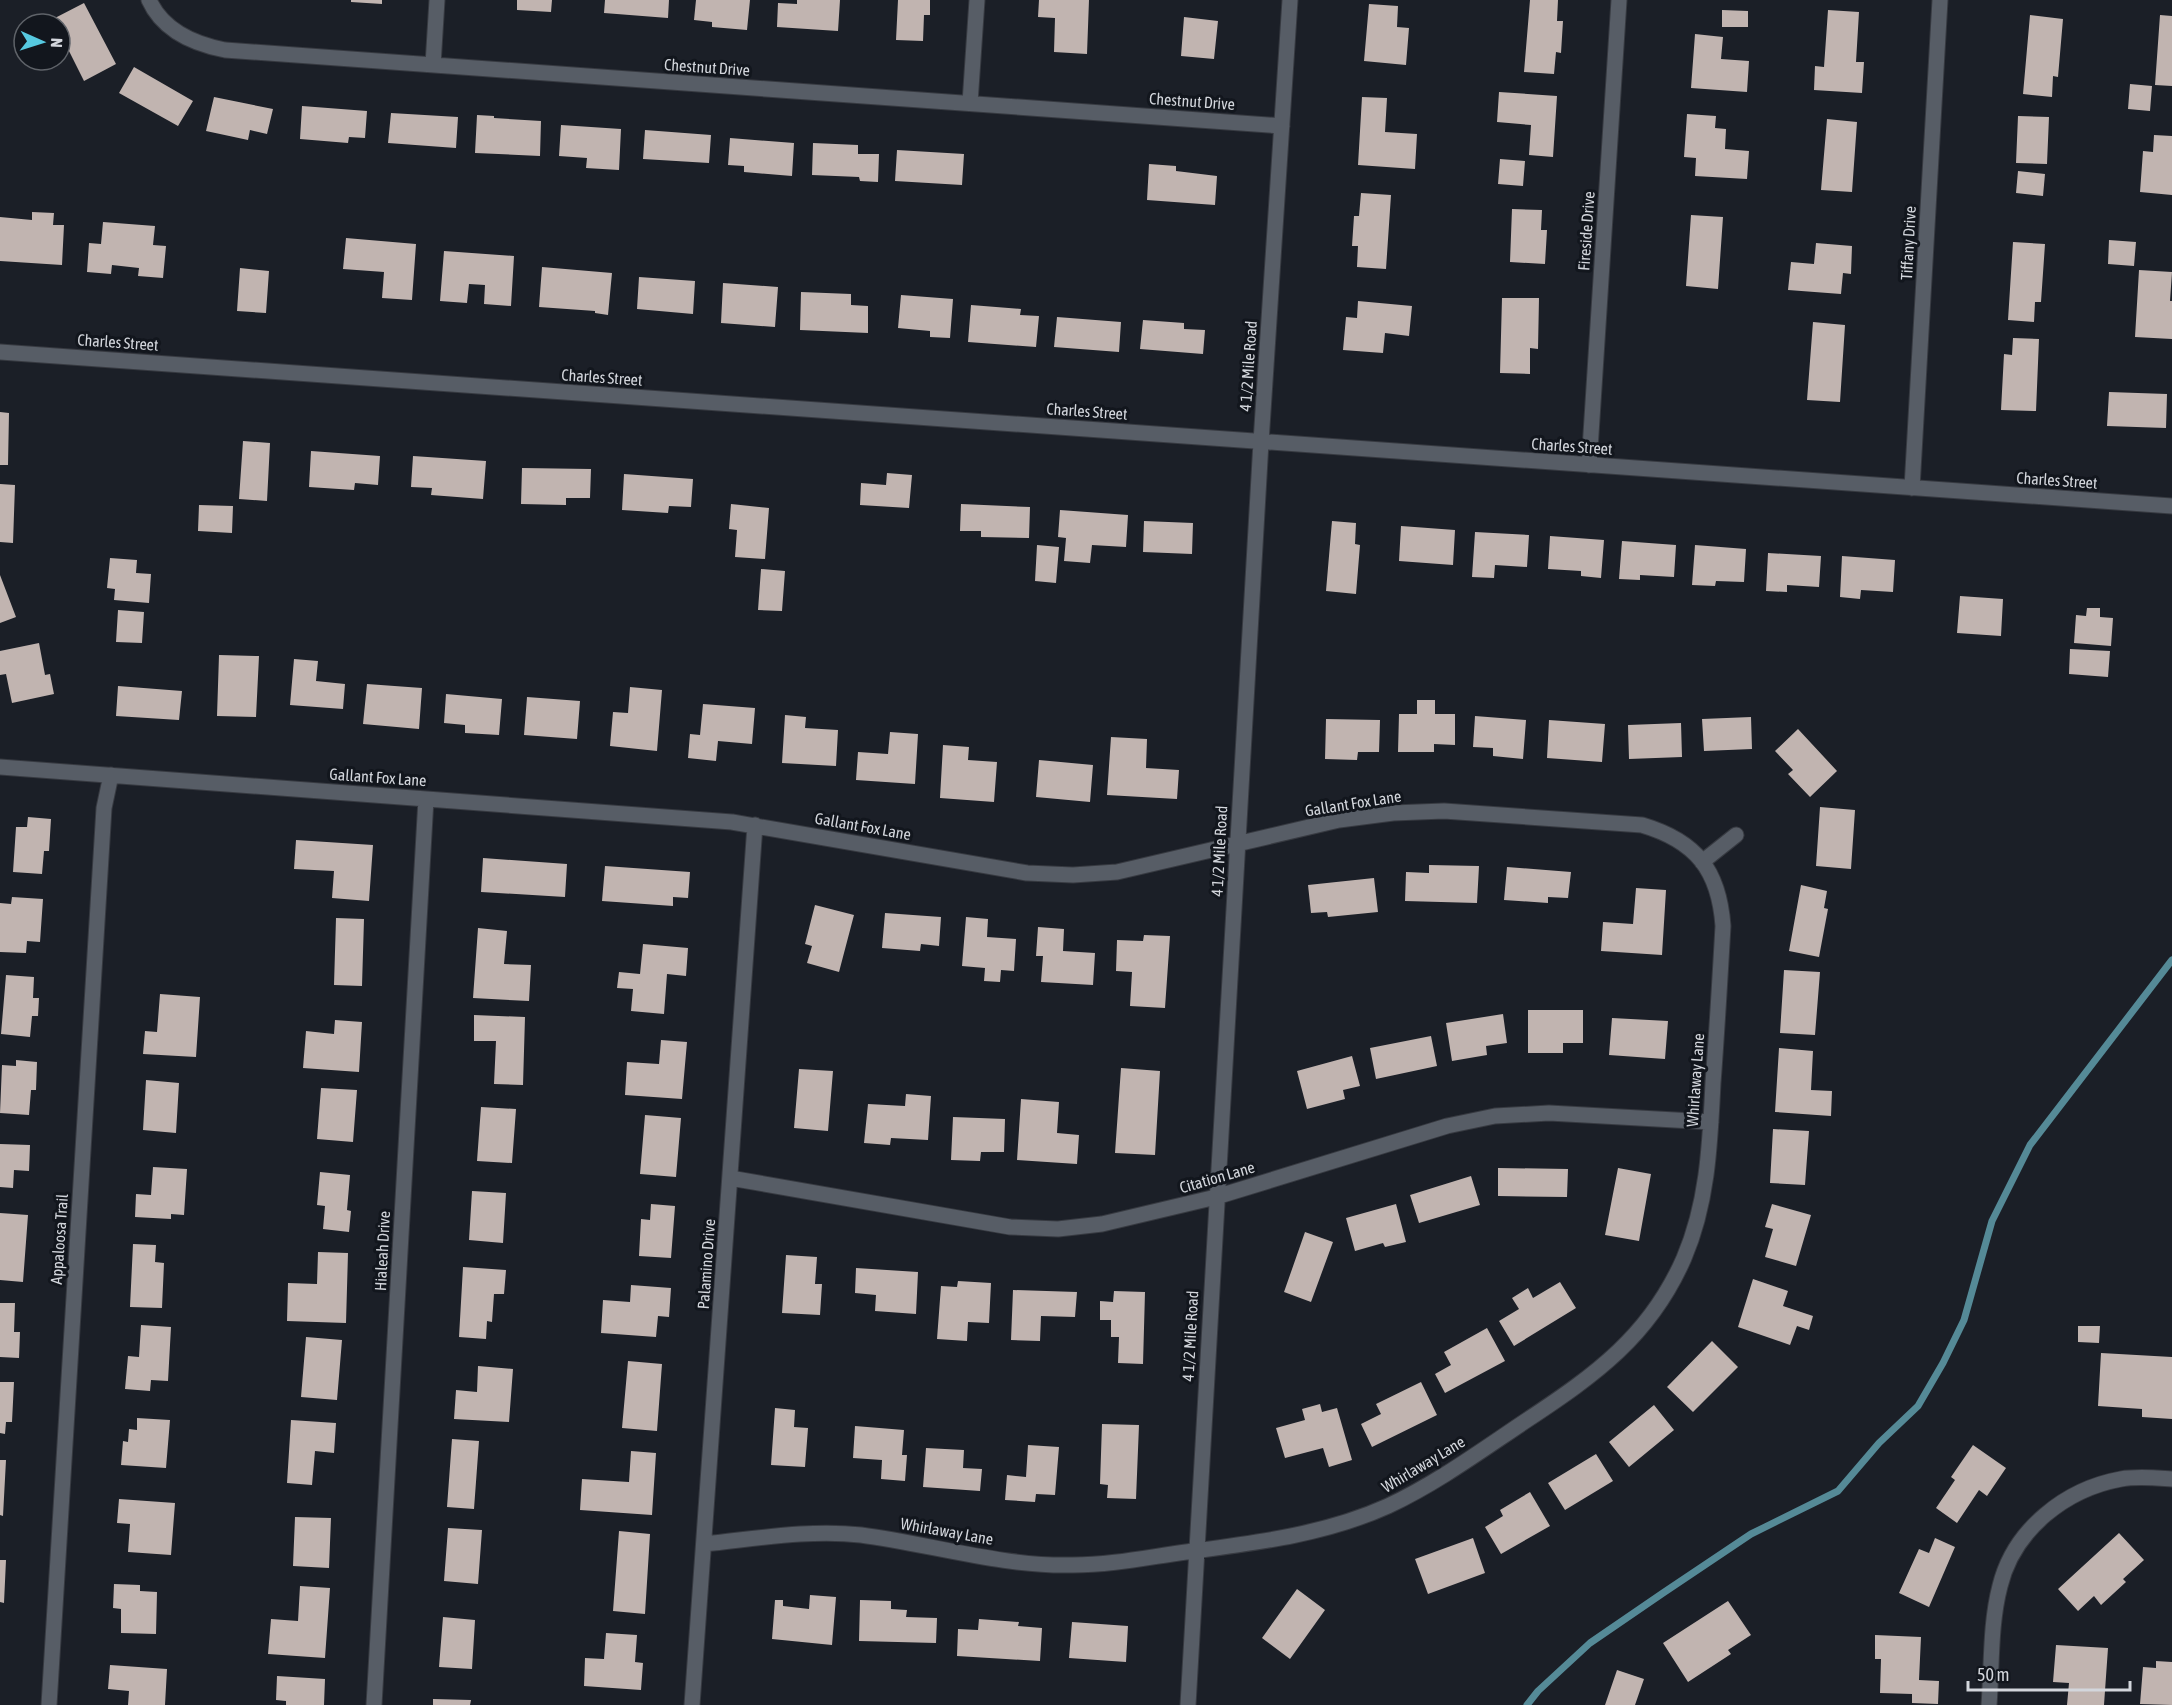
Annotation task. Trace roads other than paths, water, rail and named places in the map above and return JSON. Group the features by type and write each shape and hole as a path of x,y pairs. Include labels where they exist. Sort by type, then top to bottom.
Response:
{"street":[{"name":"Chestnut Drive","path":"149,0 167,24 185,38 205,46 225,50 1282,126"},
{"path":"433,65 437,0"},
{"path":"970,104 977,0"},
{"name":"4 1/2 Mile Road","path":"1188,1705 1216,1197 1290,0"},
{"name":"Fireside Drive","path":"1589,465 1619,0"},
{"name":"Tiffany Drive","path":"1911,488 1940,0"},
{"name":"Charles Street","path":"0,352 2172,506"},
{"name":"Gallant Fox Lane","path":"0,767 732,822 1028,873 1073,875 1128,870 1339,820 1393,813 1444,811 1642,825 1665,832 1686,845 1702,862"},
{"name":"Appaloosa Trail","path":"49,1705 104,808 111,775"},
{"name":"Hialeah Drive","path":"374,1705 426,799"},
{"name":"Palamino Drive","path":"692,1705 755,825"},
{"path":"1702,862 1736,835"},
{"name":"Whirlaway Lane","path":"704,1544 808,1534 855,1535 1029,1563 1072,1566 1281,1539 1334,1526 1385,1507 1430,1484 1578,1386 1608,1362 1641,1329 1665,1294 1683,1259 1698,1219 1707,1177 1723,926 1721,903 1714,880 1702,862"},
{"name":"Citation Lane","path":"730,1178 1019,1227 1058,1229 1102,1224 1216,1197 1447,1126 1495,1116 1549,1113 1711,1122"},
{"path":"1989,1705 1996,1606 2001,1583 2012,1556 2028,1532 2047,1513 2071,1496 2095,1485 2124,1479 2172,1479"}],"waterway":[{"path":"1527,1705 1538,1691 1590,1643 1751,1534 1838,1491 1879,1443 1918,1406 1964,1320 1992,1221 2030,1145 2172,960"}]}
